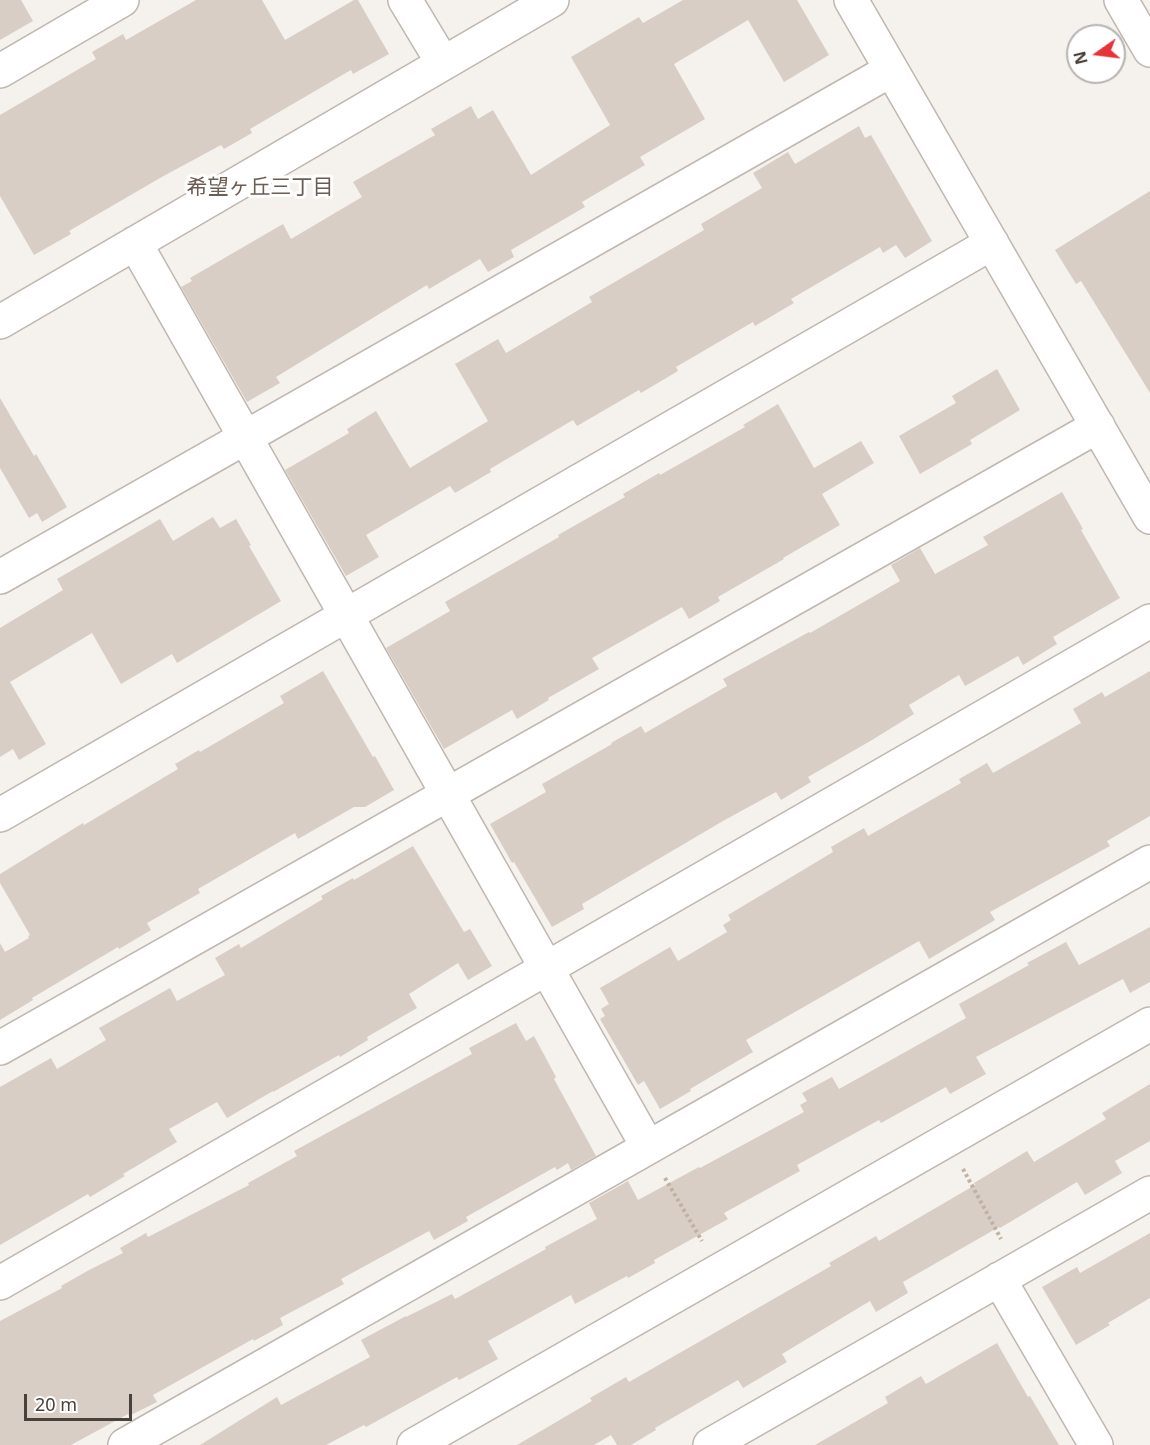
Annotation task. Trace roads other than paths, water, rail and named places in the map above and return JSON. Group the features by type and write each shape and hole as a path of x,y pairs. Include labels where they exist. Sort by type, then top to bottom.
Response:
{"street":[{"path":"0,71 122,0"},
{"path":"405,0 443,63"},
{"path":"0,322 552,0"},
{"path":"851,0 1150,517"},
{"path":"1121,0 1150,50"},
{"path":"0,577 891,70"},
{"path":"135,243 648,1148"},
{"path":"0,815 992,243"},
{"path":"0,1048 1098,426"},
{"path":"0,1283 1150,621"},
{"path":"124,1445 1150,862"},
{"path":"414,1445 1150,1024"},
{"path":"710,1445 1150,1193"},
{"path":"1009,1274 1096,1445"}],"district":[{"name":"希望ヶ丘三丁目","path":"260,188"}]}
